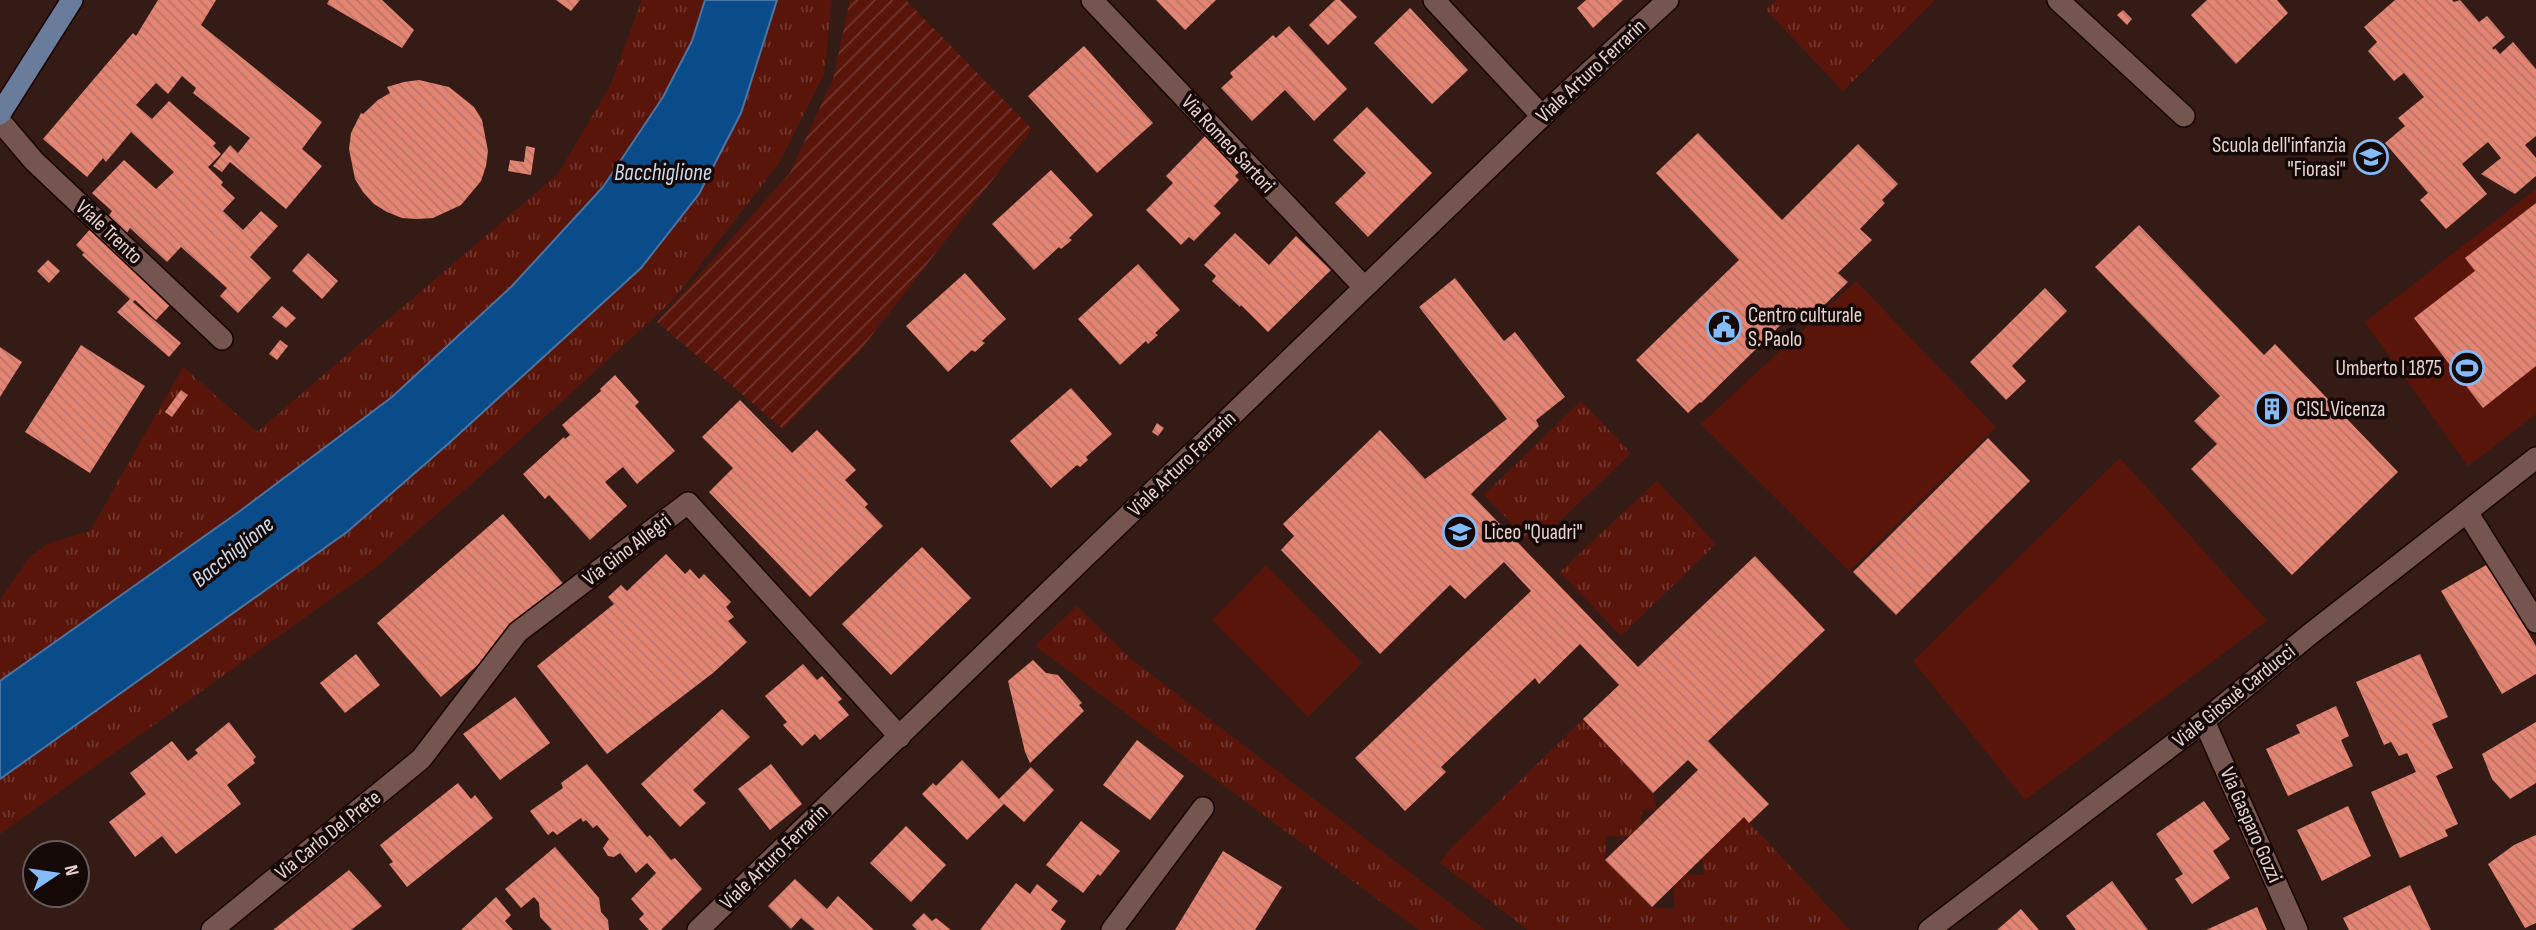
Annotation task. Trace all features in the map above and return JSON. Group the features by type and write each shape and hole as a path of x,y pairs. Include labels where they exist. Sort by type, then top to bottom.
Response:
{"main road":[{"path":"0,114 72,0"}],"street":[{"name":"Via Romeo Sartori","path":"1092,0 1364,287"},
{"path":"1434,0 1542,116"},
{"name":"Viale Arturo Ferrarin","path":"698,930 1542,116 1668,0"},
{"path":"2058,0 2184,116"},
{"name":"Viale Trento","path":"0,121 34,161 222,339"},
{"name":"Viale Giosuè Carducci","path":"1928,930 2204,721 2309,635 2536,458"},
{"name":"Via Gino Allegri","path":"440,735 518,632 688,503 900,737"},
{"path":"2467,512 2536,622"},
{"name":"Via Gasparo Gozzi","path":"2204,721 2297,930"},
{"name":"Via Carlo Del Prete","path":"212,930 421,759 440,735"},
{"path":"1112,930 1203,808"}],"green space":[{"path":"642,0 705,0 692,41 663,97 603,187 512,286 392,397 216,528 0,681 0,600 29,558 49,543 90,531 183,367 257,432 558,174 610,86"},
{"path":"777,0 832,0 824,74 779,163 674,299 375,568 0,834 0,779 347,532 741,113"},
{"path":"850,0 906,0 1032,129 859,352 783,429 657,322 790,173 833,79"},
{"path":"1776,0 1935,0 1843,91 1766,10"},
{"name":"Umberto I 1875","path":"2536,189 2536,414 2468,466 2365,322"},
{"path":"1856,281 1996,427 1849,571 1701,424"},
{"path":"1581,401 1631,453 1534,546 1484,495"},
{"path":"2120,458 2267,621 2025,800 1913,661"},
{"path":"1657,481 1716,544 1621,636 1560,572"},
{"path":"1266,565 1362,663 1308,717 1212,620"},
{"path":"1077,606 1131,659 1485,930 1419,930 1035,646"},
{"path":"1583,719 1653,793 1657,810 1642,810 1640,826 1629,837 1606,836 1605,860 1651,907 1675,909 1673,886 1686,874 1704,875 1702,857 1744,817 1850,930 1528,930 1440,863 1450,849"}],"water":[{"name":"Bacchiglione","path":"705,0 777,0 741,113 699,194 641,268 347,532 0,779 0,681 240,511 392,397 512,286 603,187 663,97 692,41"}],"building":[{"path":"158,0 216,0 201,25 322,122 302,149 322,166 286,209 230,162 222,172 213,166 230,145 238,153 250,138 193,93 196,88 182,76 168,94 156,83 136,105 152,119 169,101 216,143 213,146 221,154 208,167 235,198 223,211 243,230 261,211 278,226 250,257 271,278 238,313 220,296 227,288 181,247 167,262 130,228 127,233 108,217 112,211 92,193 124,160 156,189 174,172 131,132 106,162 103,158 87,177 43,139 133,33 136,36"},
{"path":"329,0 382,0 414,30 402,48 327,4"},
{"path":"556,0 580,0 571,11"},
{"path":"1156,0 1216,0 1185,30"},
{"path":"1335,0 1340,0 1357,17 1328,45 1309,25"},
{"path":"1586,0 1623,0 1593,28 1577,8"},
{"path":"2207,0 2277,0 2288,13 2236,64 2191,15"},
{"path":"2395,0 2460,0 2479,22 2487,16 2505,37 2492,48 2494,50 2495,48 2500,54 2513,42 2536,69 2536,136 2525,145 2536,158 2536,176 2515,194 2481,174 2501,158 2488,142 2462,164 2487,194 2446,229 2420,200 2428,193 2385,143 2405,126 2398,118 2424,97 2404,73 2394,81 2368,51 2377,42 2364,27"},
{"path":"1410,8 1468,70 1432,104 1374,43"},
{"path":"2123,10 2132,19 2127,25 2117,15"},
{"path":"1289,26 1347,89 1314,121 1285,90 1252,121 1221,88 1233,77 1230,73 1273,35 1276,38"},
{"path":"1084,46 1153,123 1097,173 1028,96"},
{"path":"419,80 449,87 474,107 482,120 488,151 481,181 461,205 433,218 402,218 374,204 363,192 355,179 349,149 351,133 361,113 390,93 387,87"},
{"path":"1367,107 1432,173 1368,237 1335,203 1366,173 1333,140"},
{"path":"1209,132 1244,167 1235,176 1239,180 1214,206 1221,213 1194,241 1189,237 1181,245 1146,210 1173,183 1166,176"},
{"path":"1698,133 1782,220 1858,144 1898,184 1882,200 1885,203 1860,229 1872,240 1838,273 1848,282 1811,318 1799,307 1688,413 1636,360 1739,260 1656,173"},
{"path":"526,146 535,148 531,175 508,171 510,160 524,162"},
{"path":"1051,170 1093,215 1069,238 1072,240 1061,249 1059,247 1034,270 992,224"},
{"path":"2536,203 2536,366 2483,408 2414,318 2475,271 2465,258"},
{"name":"CISL Vicenza","path":"2139,225 2264,355 2275,344 2398,472 2292,575 2191,469 2217,444 2194,421 2220,396 2095,267"},
{"path":"93,226 153,280 148,285 170,305 156,320 135,300 133,302 181,343 169,357 117,312 130,299 82,255 84,253 76,245"},
{"path":"1235,233 1269,265 1296,236 1331,270 1268,332 1212,281 1216,276 1204,265"},
{"path":"308,253 338,281 322,299 292,271"},
{"path":"48,260 60,271 49,283 37,271"},
{"path":"1138,264 1180,310 1155,333 1158,335 1148,344 1146,341 1120,365 1078,319"},
{"path":"965,273 1006,319 982,341 985,343 975,352 972,350 948,372 906,326"},
{"path":"1455,278 1504,341 1515,332 1565,397 1536,420 1539,426 1471,494 1638,667 1755,556 1825,630 1708,741 1769,804 1749,823 1744,817 1652,907 1605,860 1698,770 1688,760 1653,793 1583,719 1619,685 1580,644 1539,684 1535,678 1441,767 1446,772 1405,811 1355,758 1531,591 1504,562 1465,599 1450,585 1380,654 1281,550 1294,536 1283,524 1380,430 1425,479 1507,419 1419,307"},
{"path":"2045,288 2067,311 2012,366 2026,381 2006,400 1970,362"},
{"path":"282,306 296,318 286,328 272,317"},
{"path":"280,340 288,346 277,360 269,354"},
{"path":"81,345 145,386 90,473 25,432"},
{"path":"0,347 22,362 0,397"},
{"path":"615,375 639,402 635,406 675,451 637,484 623,467 605,482 627,506 590,540 549,495 545,499 523,474 564,437 565,439 570,435 562,425"},
{"path":"1071,388 1112,434 1086,457 1088,460 1080,467 1077,465 1051,488 1010,441"},
{"path":"181,390 188,395 172,417 165,412"},
{"path":"740,400 792,453 817,430 856,470 845,480 868,504 865,507 883,526 810,597 709,492 733,468 702,437"},
{"path":"1157,423 1164,428 1158,436 1152,432"},
{"path":"1988,438 2030,481 1896,615 1853,572"},
{"path":"503,514 567,588 441,697 377,623"},
{"path":"922,547 971,598 891,675 842,624"},
{"path":"666,554 685,574 690,569 699,579 704,574 731,602 726,607 734,617 728,621 747,642 713,673 607,754 537,666 614,604 608,597 621,585 627,591"},
{"path":"2488,564 2536,646 2536,674 2502,694 2441,591"},
{"path":"356,654 380,685 345,713 320,683"},
{"path":"2420,654 2448,717 2432,724 2453,768 2436,776 2458,824 2445,830 2448,836 2400,858 2371,792 2416,772 2407,753 2399,756 2391,742 2384,745 2356,682"},
{"path":"1033,660 1046,673 1058,675 1082,703 1079,705 1084,711 1030,763 1008,681"},
{"path":"803,664 817,680 822,676 842,699 838,702 849,715 820,740 815,734 802,746 783,725 787,722 765,696"},
{"path":"515,697 550,743 500,780 463,734"},
{"path":"2336,706 2349,736 2341,740 2353,766 2288,796 2266,749 2300,733 2296,725"},
{"path":"722,709 750,737 693,790 706,803 680,827 641,784"},
{"path":"229,722 256,757 253,760 255,763 227,785 241,804 176,854 162,836 135,857 109,822 146,794 130,773 172,741 188,761 198,753 195,750"},
{"path":"2536,722 2536,783 2510,799 2492,779 2482,754"},
{"path":"1137,740 1184,776 1150,820 1103,785"},
{"path":"962,760 999,799 1031,767 1054,790 1024,822 1004,804 967,840 922,794 933,783 936,786"},
{"path":"587,764 647,837 650,835 671,860 675,858 702,889 661,930 649,930 639,919 644,914 631,899 656,873 647,863 636,873 620,853 614,857 608,856 603,848 609,839 597,825 593,828 581,818 557,835 553,831 548,835 530,811 563,788 561,783"},
{"path":"771,764 802,804 770,830 738,789"},
{"path":"458,783 471,799 475,795 493,818 407,887 389,864 393,862 380,845"},
{"path":"2204,801 2230,839 2213,851 2230,878 2192,904 2175,879 2183,874 2156,834"},
{"path":"2348,806 2371,856 2322,881 2297,830"},
{"path":"1081,821 1120,851 1083,893 1046,865"},
{"path":"906,826 946,865 911,902 870,863"},
{"path":"2536,835 2536,923 2525,928 2488,864 2514,845"},
{"path":"555,847 599,898 601,912 608,920 609,930 552,930 540,917 539,903 534,897 521,908 505,889"},
{"path":"1223,851 1282,887 1255,930 1175,930"},
{"path":"349,870 382,906 351,930 273,930"},
{"path":"795,879 827,909 838,896 874,930 815,930 801,918 791,929 768,906"},
{"path":"2112,881 2148,930 2076,930 2066,916"},
{"path":"1016,883 1030,894 1037,884 1058,901 1051,910 1066,921 1060,930 980,930"},
{"path":"2410,885 2431,930 2349,930 2343,918"},
{"path":"496,897 511,915 505,921 513,930 461,930"},
{"path":"2257,907 2267,930 2206,930"},
{"path":"2021,909 2039,930 1997,930"},
{"path":"924,913 932,921 936,918 951,930 917,930 912,925"}],"place":[{"name":"Scuola dell'infanzia \"Fiorasi\"","path":"2371,157"},
{"name":"Centro culturale S. Paolo","path":"1724,327"},
{"name":"Umberto I 1875","path":"2467,368"},
{"name":"CISL Vicenza","path":"2272,409"},
{"name":"Liceo \"Quadri\"","path":"1460,532"}]}
